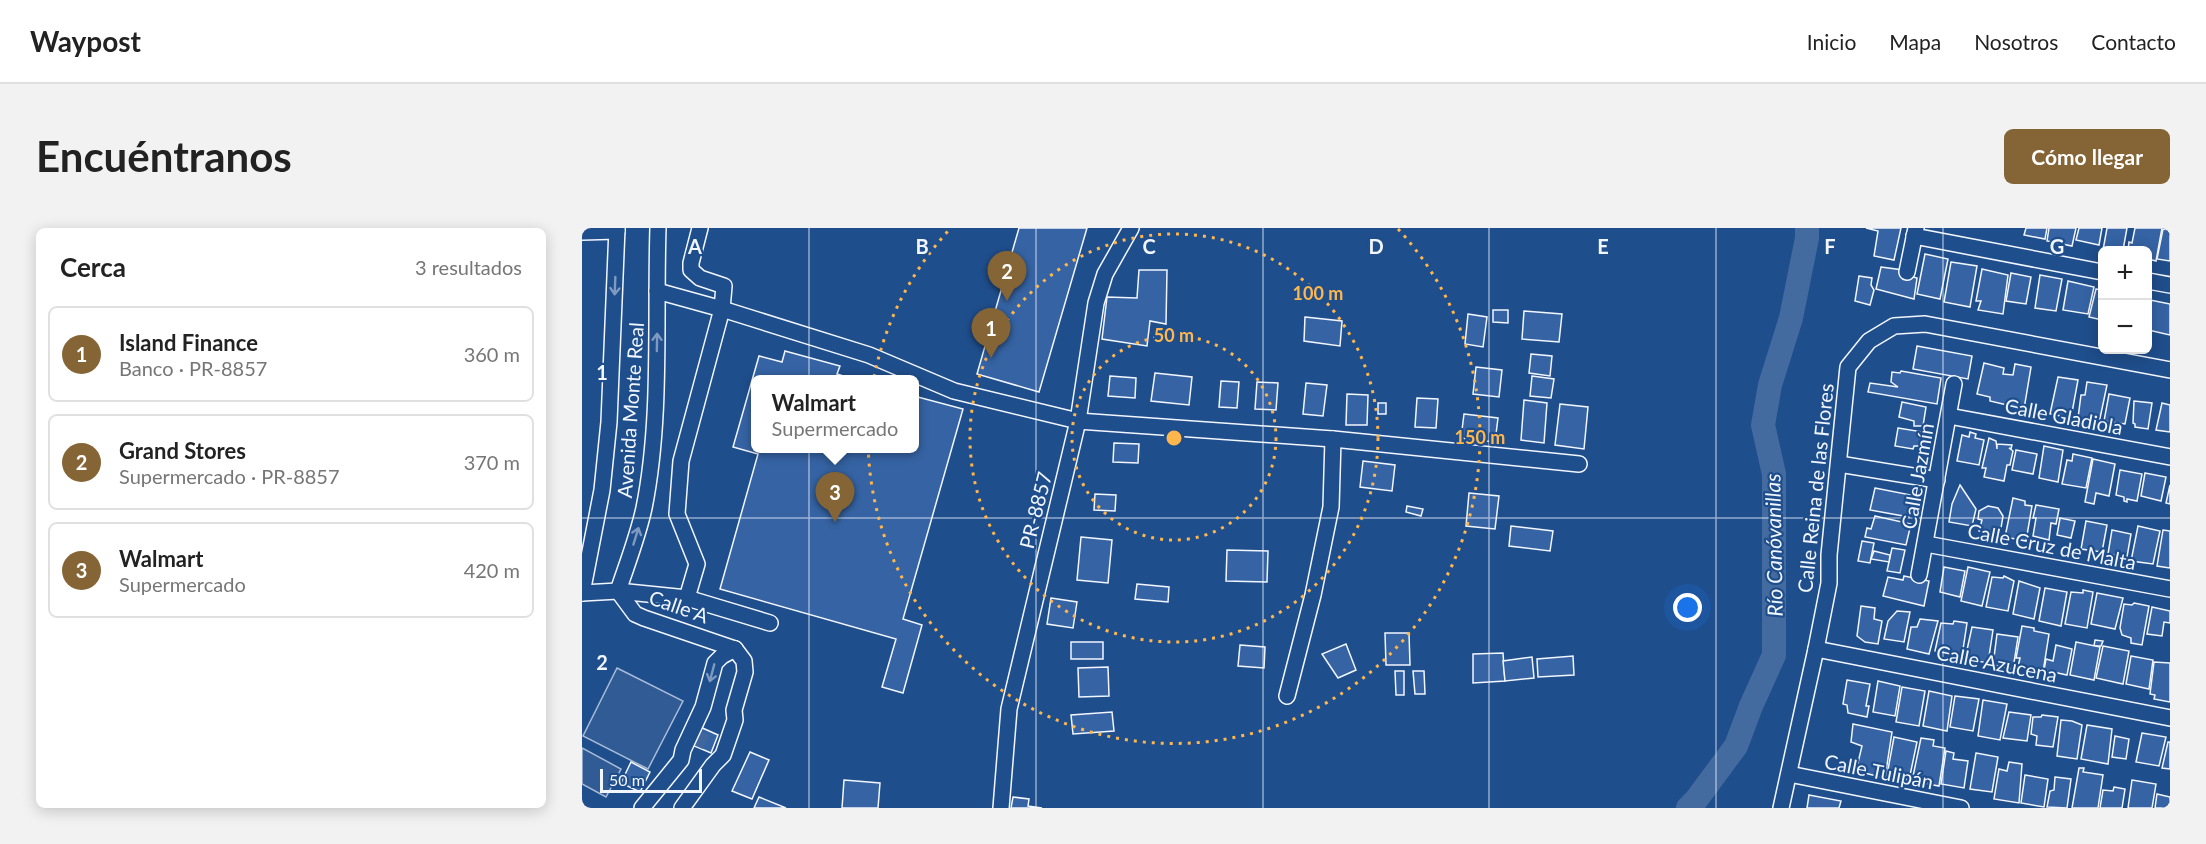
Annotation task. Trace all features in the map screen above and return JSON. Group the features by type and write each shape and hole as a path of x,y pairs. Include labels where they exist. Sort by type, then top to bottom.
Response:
{"street":[{"name":"Avenida Monte Real","path":"618,591 644,509 652,444 657,344 658,228"},
{"path":"687,598 697,564 677,514 681,460 722,309 724,286 700,278 692,270 691,263 700,228"},
{"name":"PR-8857","path":"1001,808 1009,709 1078,421 1096,303 1105,274 1131,228"},
{"name":"Avenida Monte Real","path":"582,593 602,490 609,422 617,229"},
{"path":"582,232 617,229"},
{"path":"1907,272 1915,232 2098,271"},
{"path":"2152,281 2170,285"},
{"path":"657,291 869,355 916,375"},
{"name":"Calle Reina de las Flores","path":"1781,808 1829,583 1829,555 1848,367 1869,341 1894,326 1925,324 2125,355 2170,370"},
{"path":"919,376 954,391 1078,421 1333,439 1579,464"},
{"name":"Calle Jazmín","path":"1919,575 1954,384"},
{"name":"Calle Gladiola","path":"1949,416 2170,457"},
{"path":"1287,696 1313,595 1331,507 1333,439"},
{"path":"1839,464 1937,480"},
{"name":"Calle Cruz de Malta","path":"1926,544 2170,589"},
{"path":"582,593 618,591 687,598 770,622"},
{"name":"Calle A","path":"618,591 635,614 735,650"},
{"name":"Calle Azucena","path":"1816,649 2170,718"},
{"path":"681,760 683,750 702,709 715,663 722,656 735,650 744,661 746,672 734,710 735,720 723,755 682,808"},
{"path":"702,709 707,718 704,728"},
{"path":"642,808 681,760 696,746"},
{"name":"Calle Tulipán","path":"1789,774 1961,808"}],"shaded area":[{"path":"617,668 683,701 648,769 583,736"},
{"path":"582,748 621,769 606,797 582,784"}],"building":[{"path":"1019,228 1087,228 1039,392 977,374"},
{"path":"1866,228 1901,228 1894,260 1874,256 1878,231"},
{"path":"2026,228 2047,228 2045,239 2024,235"},
{"path":"2049,228 2076,228 2072,246 2047,241"},
{"path":"2079,228 2102,228 2099,245 2076,240"},
{"path":"2107,228 2127,228 2124,246 2104,246"},
{"path":"2135,228 2162,228 2156,261 2152,260 2152,246 2128,246 2129,242 2132,243"},
{"path":"2163,229 2170,230 2170,261 2157,259"},
{"path":"1925,254 1948,259 1940,299 1917,294"},
{"path":"1951,262 1977,266 1970,307 1944,302"},
{"path":"1881,267 1903,270 1902,274 1917,278 1914,299 1876,289"},
{"path":"1982,269 2008,275 2003,314 1978,310 1981,301 1976,301"},
{"path":"1139,270 1167,270 1166,324 1150,321 1147,346 1102,339 1107,297 1137,298"},
{"path":"2011,273 2031,277 2026,304 2006,301"},
{"path":"2040,275 2062,279 2056,311 2035,308"},
{"path":"1859,276 1872,278 1871,285 1874,290 1870,305 1855,301"},
{"path":"2068,281 2094,287 2088,314 2063,310"},
{"path":"2096,289 2098,289 2098,319 2089,317"},
{"path":"2152,300 2170,304 2170,335 2152,331"},
{"path":"1493,310 1508,310 1508,323 1493,322"},
{"path":"1524,311 1562,314 1559,342 1522,339"},
{"path":"1468,314 1487,317 1483,347 1465,344"},
{"path":"1305,317 1342,321 1340,346 1304,341"},
{"path":"1917,346 1972,356 1968,379 1913,369"},
{"path":"785,351 840,366 837,374 840,375 754,375 759,356 782,362"},
{"path":"1531,354 1552,356 1550,376 1529,373"},
{"path":"1984,363 2004,368 2003,374 2013,375 2015,364 2031,367 2024,409 1990,401 1990,397 1977,394"},
{"path":"1476,367 1502,370 1499,397 1473,394"},
{"path":"1901,371 1941,378 1937,404 1868,392 1870,383 1898,387 1891,382 1892,372 1900,373"},
{"path":"1155,373 1192,377 1189,405 1151,401"},
{"path":"1110,376 1136,378 1135,398 1108,396"},
{"path":"1532,376 1554,379 1551,398 1530,396"},
{"path":"2058,377 2078,380 2071,418 2050,414"},
{"path":"1221,381 1239,382 1237,408 1219,407"},
{"path":"1257,382 1278,383 1276,410 1255,409"},
{"path":"2087,382 2107,385 2099,423 2078,418 2081,395 2085,395"},
{"path":"1306,383 1327,385 1323,416 1303,414"},
{"path":"751,384 751,452 733,447"},
{"path":"1347,394 1368,395 1367,425 1346,425"},
{"path":"2109,394 2130,398 2125,424 2104,421"},
{"path":"919,397 963,409 903,619 922,625 903,693 882,687 896,639 720,589 758,454 754,453 919,453"},
{"path":"1417,398 1438,399 1436,428 1415,427"},
{"path":"1524,400 1547,403 1544,443 1521,440"},
{"path":"2134,401 2152,403 2148,429 2135,427 2133,423"},
{"path":"1902,402 1926,407 1923,426 1914,426 1914,421 1899,417"},
{"path":"1378,403 1386,403 1386,414 1378,414"},
{"path":"2162,403 2170,405 2170,432 2156,430"},
{"path":"1560,404 1588,407 1584,449 1555,445"},
{"path":"1464,414 1498,418 1495,442 1461,438"},
{"path":"1898,428 1923,432 1921,446 1914,446 1913,449 1895,446"},
{"path":"1970,432 1976,434 1975,438 1984,440 1979,465 1957,461 1962,435 1969,437"},
{"path":"1989,438 1996,441 1997,449 1997,444 2012,445 2011,449 2009,448 2013,451 2010,465 2007,465 2004,481 1984,477 1986,468 1982,468"},
{"path":"1114,443 1139,444 1138,463 1113,462"},
{"path":"2044,446 2063,450 2058,482 2039,478"},
{"path":"2016,450 2037,454 2033,474 2012,470"},
{"path":"2073,454 2092,458 2086,488 2062,484 2067,460 2072,461"},
{"path":"2093,459 2115,464 2109,496 2096,493 2094,504 2085,502"},
{"path":"1363,461 1395,465 1392,491 1360,487"},
{"path":"2120,470 2142,474 2137,501 2127,499 2127,502 2124,501 2124,497 2116,495"},
{"path":"2145,473 2166,477 2161,501 2141,496"},
{"path":"1960,485 1976,509 1972,526 1949,522 1952,504"},
{"path":"2170,485 2170,504 2166,503"},
{"path":"1875,488 1911,495 1909,517 1870,510"},
{"path":"1469,493 1499,496 1495,529 1466,526"},
{"path":"1095,494 1116,495 1115,511 1094,510"},
{"path":"2013,498 2025,501 2025,505 2032,506 2026,541 2005,537"},
{"path":"2036,505 2059,509 2056,524 2051,523 2049,540 2033,536"},
{"path":"1407,506 1423,509 1421,516 1406,512"},
{"path":"1988,506 1998,508 2003,516 2001,528 1996,534 1979,531 1982,520 1978,519 1979,511"},
{"path":"1875,516 1911,524 1906,545 1865,537 1867,528 1871,529"},
{"path":"2060,518 2075,521 2071,538 2057,535"},
{"path":"2086,521 2107,525 2102,552 2081,549"},
{"path":"1511,526 1553,531 1550,551 1509,546"},
{"path":"2138,526 2160,531 2153,564 2131,561"},
{"path":"2112,530 2131,534 2127,557 2108,554"},
{"path":"2163,530 2170,531 2170,568 2157,566"},
{"path":"1081,537 1112,540 1108,583 1077,580"},
{"path":"1862,541 1874,543 1870,563 1858,561"},
{"path":"1892,548 1905,550 1900,573 1887,571"},
{"path":"1227,550 1268,551 1267,582 1226,581"},
{"path":"1874,551 1890,555 1889,562 1871,559"},
{"path":"1944,567 1965,571 1960,597 1940,592"},
{"path":"1968,567 1990,572 1982,606 1961,601"},
{"path":"1904,576 1929,581 1924,606 1883,596 1888,577 1903,580"},
{"path":"2004,576 2014,581 2008,611 1986,607 1992,577 2003,578"},
{"path":"2019,581 2040,588 2034,619 2013,614"},
{"path":"1137,584 1169,587 1168,602 1135,599"},
{"path":"2045,588 2067,592 2061,626 2039,621"},
{"path":"2083,590 2093,592 2087,628 2065,624 2071,592 2083,593"},
{"path":"2097,593 2123,598 2115,629 2091,624"},
{"path":"1051,598 1077,602 1073,628 1047,624"},
{"path":"2124,604 2149,606 2142,645 2131,643 2131,638 2122,635 2120,628"},
{"path":"1861,606 1875,608 1874,619 1882,621 1878,644 1865,642 1857,636"},
{"path":"2152,607 2170,611 2170,623 2164,622 2162,636 2147,634"},
{"path":"1897,611 1910,612 1904,642 1884,639 1888,621"},
{"path":"1920,619 1938,621 1929,654 1907,649 1911,627 1917,627"},
{"path":"1954,621 1967,623 1962,656 1935,651 1941,623 1953,624"},
{"path":"2022,626 2049,634 2043,672 2018,667 2020,658 2016,658"},
{"path":"1972,627 1993,630 1988,663 1965,659"},
{"path":"1385,633 1409,633 1410,665 1386,665"},
{"path":"1997,634 2018,637 2013,669 1993,665"},
{"path":"2095,640 2103,641 2101,646 2094,646"},
{"path":"1071,642 1103,642 1103,659 1071,659"},
{"path":"2076,642 2100,647 2094,680 2070,675"},
{"path":"1346,644 1356,670 1338,678 1322,654"},
{"path":"1240,645 1265,647 1264,668 1238,666"},
{"path":"2056,645 2072,649 2067,675 2044,670 2046,659 2053,661"},
{"path":"2103,646 2129,651 2123,684 2096,678"},
{"path":"1503,653 1505,681 1473,683 1473,654"},
{"path":"1573,656 1574,675 1538,677 1537,659"},
{"path":"2131,656 2153,660 2149,689 2126,684"},
{"path":"1532,657 1534,678 1505,681 1503,661"},
{"path":"2154,662 2170,663 2170,702 2154,699 2155,695 2150,694"},
{"path":"1108,667 1109,696 1079,697 1078,668"},
{"path":"1395,671 1404,671 1404,695 1396,695"},
{"path":"1413,671 1424,671 1425,694 1415,694"},
{"path":"1847,680 1870,684 1866,706 1869,706 1867,717 1848,713 1847,705 1843,704"},
{"path":"1878,681 1900,686 1895,716 1873,712"},
{"path":"1902,687 1925,691 1919,726 1896,722"},
{"path":"1929,691 1952,696 1947,731 1923,726"},
{"path":"1955,696 1979,699 1973,731 1950,727"},
{"path":"1983,700 2007,704 2000,740 1978,736"},
{"path":"1112,712 1114,731 1073,734 1071,715"},
{"path":"2009,712 2031,715 2027,741 2003,738"},
{"path":"2042,715 2058,717 2053,747 2036,745 2037,736 2031,734 2033,717"},
{"path":"2061,720 2082,725 2077,759 2057,756"},
{"path":"1853,724 1892,732 1885,778 1856,771 1862,746 1851,742"},
{"path":"2087,725 2112,729 2108,764 2081,759"},
{"path":"698,726 718,735 711,753 690,744"},
{"path":"2142,733 2166,737 2159,766 2136,762"},
{"path":"2115,736 2129,739 2126,759 2112,757"},
{"path":"1894,737 1917,742 1909,780 1887,775"},
{"path":"1921,738 1934,740 1933,746 1945,748 1939,786 1912,781"},
{"path":"2168,742 2170,742 2170,769 2162,768"},
{"path":"1946,751 1954,753 1953,759 1968,761 1964,788 1941,784"},
{"path":"750,752 769,760 752,799 732,791"},
{"path":"1976,753 1998,757 1992,792 1970,789"},
{"path":"631,762 650,772 640,792 621,783"},
{"path":"2009,762 2022,764 2019,803 1994,799 1999,769 2007,771"},
{"path":"2079,768 2084,768 2083,772 2103,775 2098,808 2072,808"},
{"path":"2025,775 2048,779 2044,807 2021,803"},
{"path":"2055,777 2071,779 2067,808 2047,807 2050,791 2054,790"},
{"path":"844,780 880,783 878,808 842,808"},
{"path":"2132,780 2156,784 2152,808 2128,808"},
{"path":"2114,787 2125,789 2122,808 2100,808 2103,790 2113,791"},
{"path":"2157,794 2170,797 2170,808 2155,808"},
{"path":"1809,795 1841,801 1839,808 1807,808"},
{"path":"759,797 786,808 754,808"},
{"path":"1013,797 1029,799 1028,806 1042,808 1011,808"}],"waterway":[{"name":"Río Canóvanillas","path":"1688,808 1736,746 1774,655 1774,474 1763,425 1770,385 1791,318 1807,228"}],"tunnel":[{"path":"696,746 704,728"}],"place":[{"name":"Grand Stores","path":"1007,301"},
{"name":"Island Finance","path":"991,358"},
{"name":"Walmart","path":"835,522"}]}
